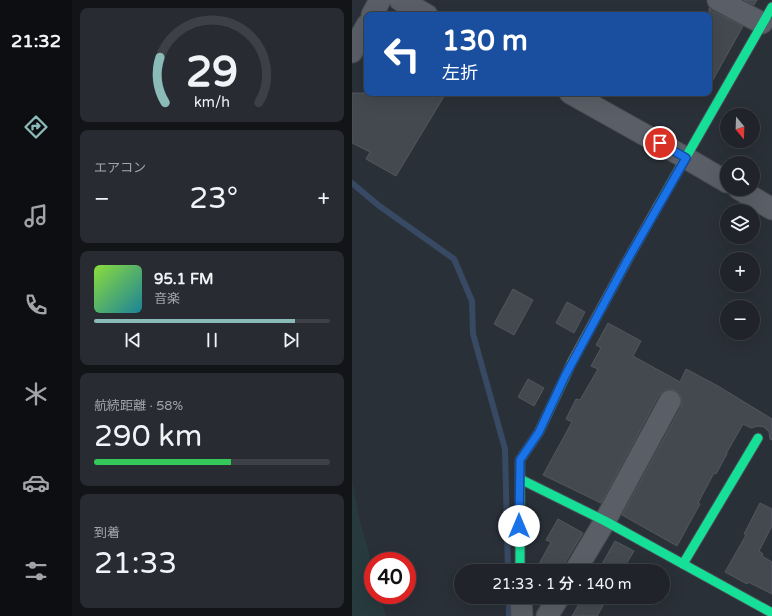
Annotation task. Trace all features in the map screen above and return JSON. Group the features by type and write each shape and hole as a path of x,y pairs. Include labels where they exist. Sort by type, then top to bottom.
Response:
{"street":[{"path":"374,12 380,0"},
{"path":"400,0 422,12"},
{"path":"520,564 520,460 539,432 565,376 628,259 767,15 718,0"},
{"path":"352,52 364,30"},
{"path":"575,96 720,178"},
{"path":"751,196 772,209"},
{"path":"579,564 605,521 670,402"},
{"path":"683,564 758,438"},
{"path":"520,478 605,521 772,613"},
{"path":"521,604 522,616"},
{"path":"547,616 555,604"}],"green space":[{"path":"352,479 359,518 369,552 364,552 364,604 383,604 386,616 352,616"}],"building":[{"path":"744,0 757,0 754,5"},
{"path":"709,8 712,11 743,26 712,82 712,12 709,12"},
{"path":"352,93 364,93 364,96 444,96 396,176 366,159 370,152 352,143"},
{"path":"513,289 533,300 514,335 494,324"},
{"path":"567,302 585,312 574,333 556,323"},
{"path":"608,323 641,341 633,356 680,382 686,369 718,386 772,419 772,440 770,439 769,432 764,427 758,426 751,428 743,424 716,474 714,473 698,503 700,504 677,546 622,515 681,407 682,401 680,395 675,390 670,389 659,395 601,503 543,475 572,422 566,419 576,399 580,400 598,369 591,366 601,348 596,345"},
{"path":"528,379 544,388 534,406 518,397"},
{"path":"760,503 772,509 772,526 759,551 763,554 762,556 772,562 772,594 748,582 747,584 725,572 746,535 744,534"},
{"path":"558,519 583,533 564,564 539,564 551,542 546,540"},
{"path":"615,541 634,551 626,564 602,564"},
{"path":"579,604 604,604 597,616 572,616"}],"waterway":[{"path":"352,183 378,205 454,259 472,301 473,334 505,449 508,564"},
{"path":"509,604 509,616"}],"traffic: fast":[{"path":"658,206 772,7"},
{"path":"520,564 520,460 539,432 572,362"},
{"path":"683,564 758,438"},
{"path":"520,479 605,521 772,613"}],"traffic: slow":[{"path":"572,362 658,206"}],"route":[{"path":"519,526 520,460 539,432 565,376 628,259 686,158 660,143"}]}
